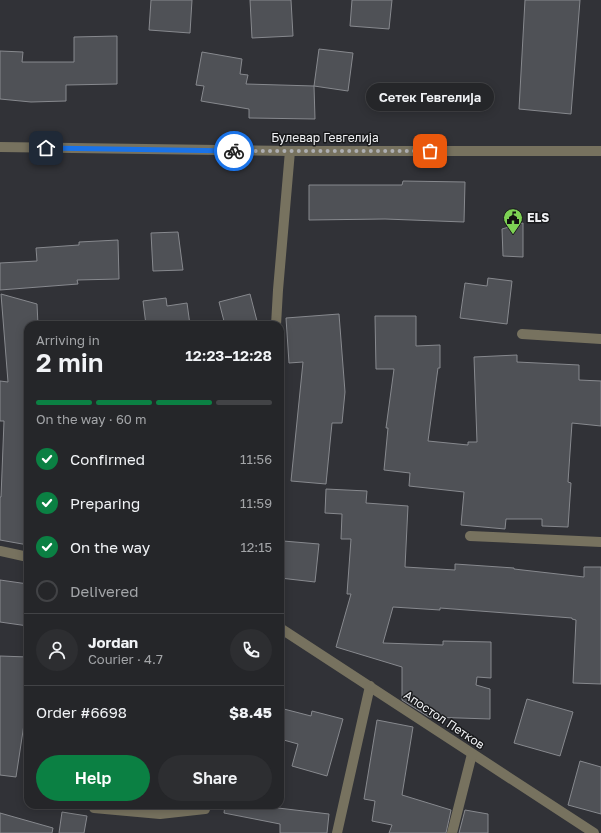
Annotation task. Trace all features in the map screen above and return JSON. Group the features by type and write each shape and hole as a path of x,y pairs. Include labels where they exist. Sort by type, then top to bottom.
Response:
{"street":[{"name":"Булевар Гевгелија","path":"0,147 290,152 601,151"},
{"path":"276,321 290,152"},
{"path":"522,334 601,339"},
{"path":"470,536 601,542"},
{"path":"0,551 24,556"},
{"name":"Апостол Петков","path":"284,631 594,833"},
{"path":"337,833 370,686"},
{"path":"452,833 472,754"},
{"path":"105,809 160,814 205,809"}],"building":[{"path":"151,0 192,0 190,33 149,30"},
{"path":"250,0 291,0 293,36 252,38"},
{"path":"352,0 392,0 389,29 350,26"},
{"path":"525,0 580,0 571,114 519,109"},
{"path":"117,36 117,84 66,85 66,101 31,102 0,99 0,51 23,52 22,62 74,62 74,37"},
{"path":"319,49 353,53 348,91 314,86"},
{"path":"202,52 242,59 240,74 248,75 246,84 314,86 315,119 249,118 249,109 201,101 204,86 196,85"},
{"path":"403,181 465,182 464,222 385,219 309,220 309,185 402,185"},
{"path":"523,223 523,257 503,256 502,229"},
{"path":"178,232 183,270 153,271 151,233"},
{"path":"118,240 119,279 77,280 78,284 0,290 0,263 37,261 36,248 79,245 79,242"},
{"path":"488,278 512,281 507,324 460,318 465,283 487,286"},
{"path":"1,294 37,304 38,321 24,321 24,544 0,540 0,497 4,421 0,421 0,381 8,382"},
{"path":"250,294 257,321 224,321 219,302"},
{"path":"166,298 167,306 187,303 189,321 146,321 143,301"},
{"path":"339,314 345,392 342,423 332,423 326,484 291,481 303,362 289,363 286,318"},
{"path":"375,316 416,316 416,346 440,345 440,368 438,368 428,441 468,445 468,442 477,442 474,357 517,355 517,362 579,365 579,380 601,381 601,426 572,423 568,482 571,483 568,527 542,526 542,519 506,519 505,529 461,525 464,492 409,486 410,473 384,470 388,428 386,428 394,369 376,369"},
{"path":"326,489 367,491 366,503 408,506 405,567 455,570 455,564 514,568 584,577 584,567 601,567 601,684 573,683 576,620 572,618 440,608 440,610 393,607 383,643 443,645 443,641 491,642 491,678 477,677 476,685 490,689 490,719 429,717 402,700 402,667 336,647 351,594 347,594 351,539 341,539 342,514 325,513"},
{"path":"284,541 319,544 315,582 284,578"},
{"path":"0,580 24,583 24,625 0,622"},
{"path":"0,656 24,657 24,724 16,777 0,775"},
{"path":"527,699 573,712 560,756 514,743"},
{"path":"284,709 311,716 312,711 343,719 327,776 292,766 298,744 284,740"},
{"path":"377,720 413,727 402,795 451,810 446,833 389,833 392,825 372,821 375,801 364,799"},
{"path":"580,761 601,767 601,814 568,805"},
{"path":"224,809 284,809 329,814 327,833 280,833 280,824 224,813"},
{"path":"465,810 488,814 488,833 459,833"},
{"path":"62,812 87,816 84,833 59,833"},
{"path":"0,813 53,828 52,833 0,833"}],"way so far":[{"path":"234,151 430,151"}],"place":[{"name":"Сетек Гевгелија","path":"430,151"},
{"name":"ELS","path":"513,235"}],"route":[{"path":"46,148 234,151"}]}
